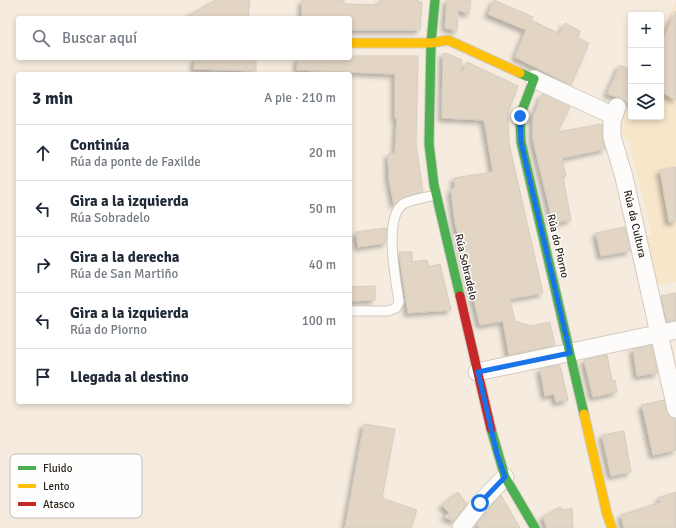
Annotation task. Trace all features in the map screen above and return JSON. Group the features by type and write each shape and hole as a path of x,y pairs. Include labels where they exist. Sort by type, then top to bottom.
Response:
{"street":[{"name":"Rúa Sobradelo","path":"435,0 431,43 429,144 437,195 497,454 505,477 535,528"},
{"path":"352,43 431,43 448,40 534,79"},
{"name":"Rúa da Cultura","path":"534,79 616,111 612,137 668,332 676,409"},
{"name":"Rúa do Piorno","path":"534,79 520,116 521,142 606,514 612,528"},
{"path":"478,372 668,332"},
{"path":"461,528 480,503 505,477"}],"lane":[{"path":"352,310 388,310 396,308 399,302 392,247 396,214 403,204 437,195"}],"shaded area":[{"path":"676,0 676,282 654,286 644,235 652,235 629,142 619,133 628,108 628,120 664,120 664,26"}],"building":[{"path":"216,0 250,0 248,16 188,16"},
{"path":"302,0 344,0 344,4 380,5 380,0 418,0 418,2 422,2 420,30 352,30 352,16 302,16"},
{"path":"447,0 471,0 469,14 458,10 457,31 445,28"},
{"path":"494,0 533,17 531,20 560,34 565,23 580,31 578,38 589,43 571,85 515,57 526,30 488,14"},
{"path":"676,11 676,100 664,94 664,37"},
{"path":"446,53 462,60 461,71 463,71 467,62 518,86 508,112 509,143 543,293 510,299 515,321 531,326 550,322 555,345 509,355 503,321 480,325 455,222 451,190 455,187 454,178 493,172 484,120 442,118 443,54"},
{"path":"354,56 418,56 416,144 423,192 404,197 394,205 389,179 388,154 395,154 397,118 395,118 395,74 297,70 298,60 352,60 352,58 354,58"},
{"path":"195,60 256,60 256,71 194,69"},
{"path":"620,65 628,69 628,103 621,98 607,94"},
{"path":"542,94 570,107 557,132 602,124 602,137 605,149 562,158 566,176 563,177 571,220 553,223 533,140 533,118"},
{"path":"676,167 676,221 669,222 660,170"},
{"path":"625,227 630,251 601,256 596,233"},
{"path":"387,228 386,243 358,247 356,232"},
{"path":"399,252 412,252 412,262 427,260 429,267 440,264 451,310 408,313"},
{"path":"375,286 375,300 352,301 352,287"},
{"path":"676,293 676,320 667,322 661,296"},
{"path":"651,345 658,373 637,376 633,349"},
{"path":"607,355 612,380 615,380 617,392 593,397 584,360"},
{"path":"560,365 568,400 556,402 554,394 545,396 540,369"},
{"path":"664,400 668,415 676,419 676,450 653,455 642,405"},
{"path":"364,424 395,429 382,498 417,510 411,528 345,528"},
{"path":"624,431 631,472 611,476 602,435"},
{"path":"458,492 467,504 454,521 444,517 449,513 442,505"},
{"path":"676,492 676,528 624,528 621,515 661,502 658,498"},
{"path":"501,495 520,528 479,528 477,524"},
{"path":"560,507 563,510 572,508 573,528 547,528 543,517"}],"traffic: fast":[{"path":"435,0 431,43 429,144 434,185 460,296"},
{"path":"520,73 534,79 520,116 521,142 584,414"},
{"path":"491,429 505,477 535,528"}],"traffic: slow":[{"path":"352,43 431,43 448,40 520,73"},
{"path":"584,414 607,514 612,528"}],"traffic: jam":[{"path":"460,296 491,429"}],"route":[{"path":"480,503 505,477 497,454 478,372 570,353 521,142 520,116"}]}
